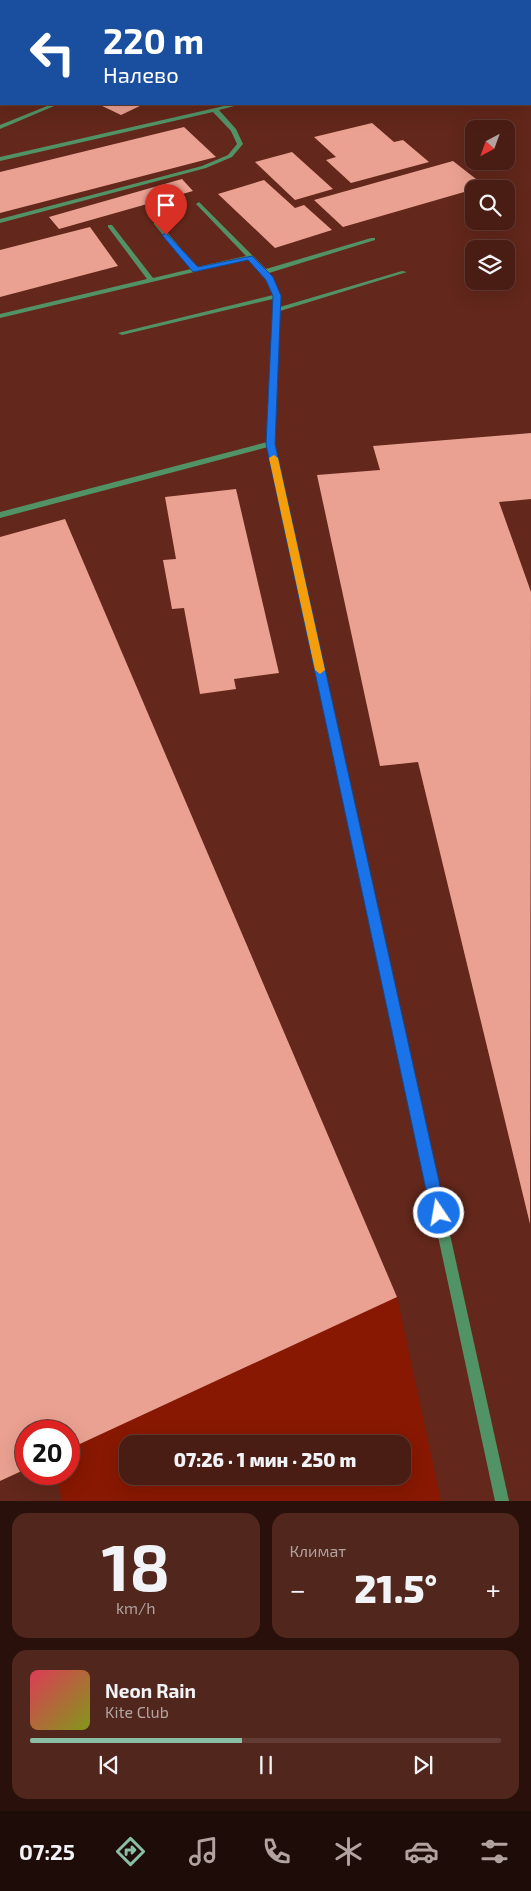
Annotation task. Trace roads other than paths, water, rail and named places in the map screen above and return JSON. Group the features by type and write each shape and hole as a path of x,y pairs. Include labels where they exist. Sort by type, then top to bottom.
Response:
{"lane":[{"path":"0,127 54,105"},
{"path":"0,159 235,105"},
{"path":"0,221 204,167 230,156 240,144 234,130 215,110"},
{"path":"199,204 265,272 277,296 271,444 502,1501"},
{"path":"156,223 196,270"},
{"path":"110,226 152,280"},
{"path":"265,272 373,239"},
{"path":"0,316 249,257"},
{"path":"277,310 404,272"},
{"path":"122,333 277,296"},
{"path":"0,515 271,444"}]}
